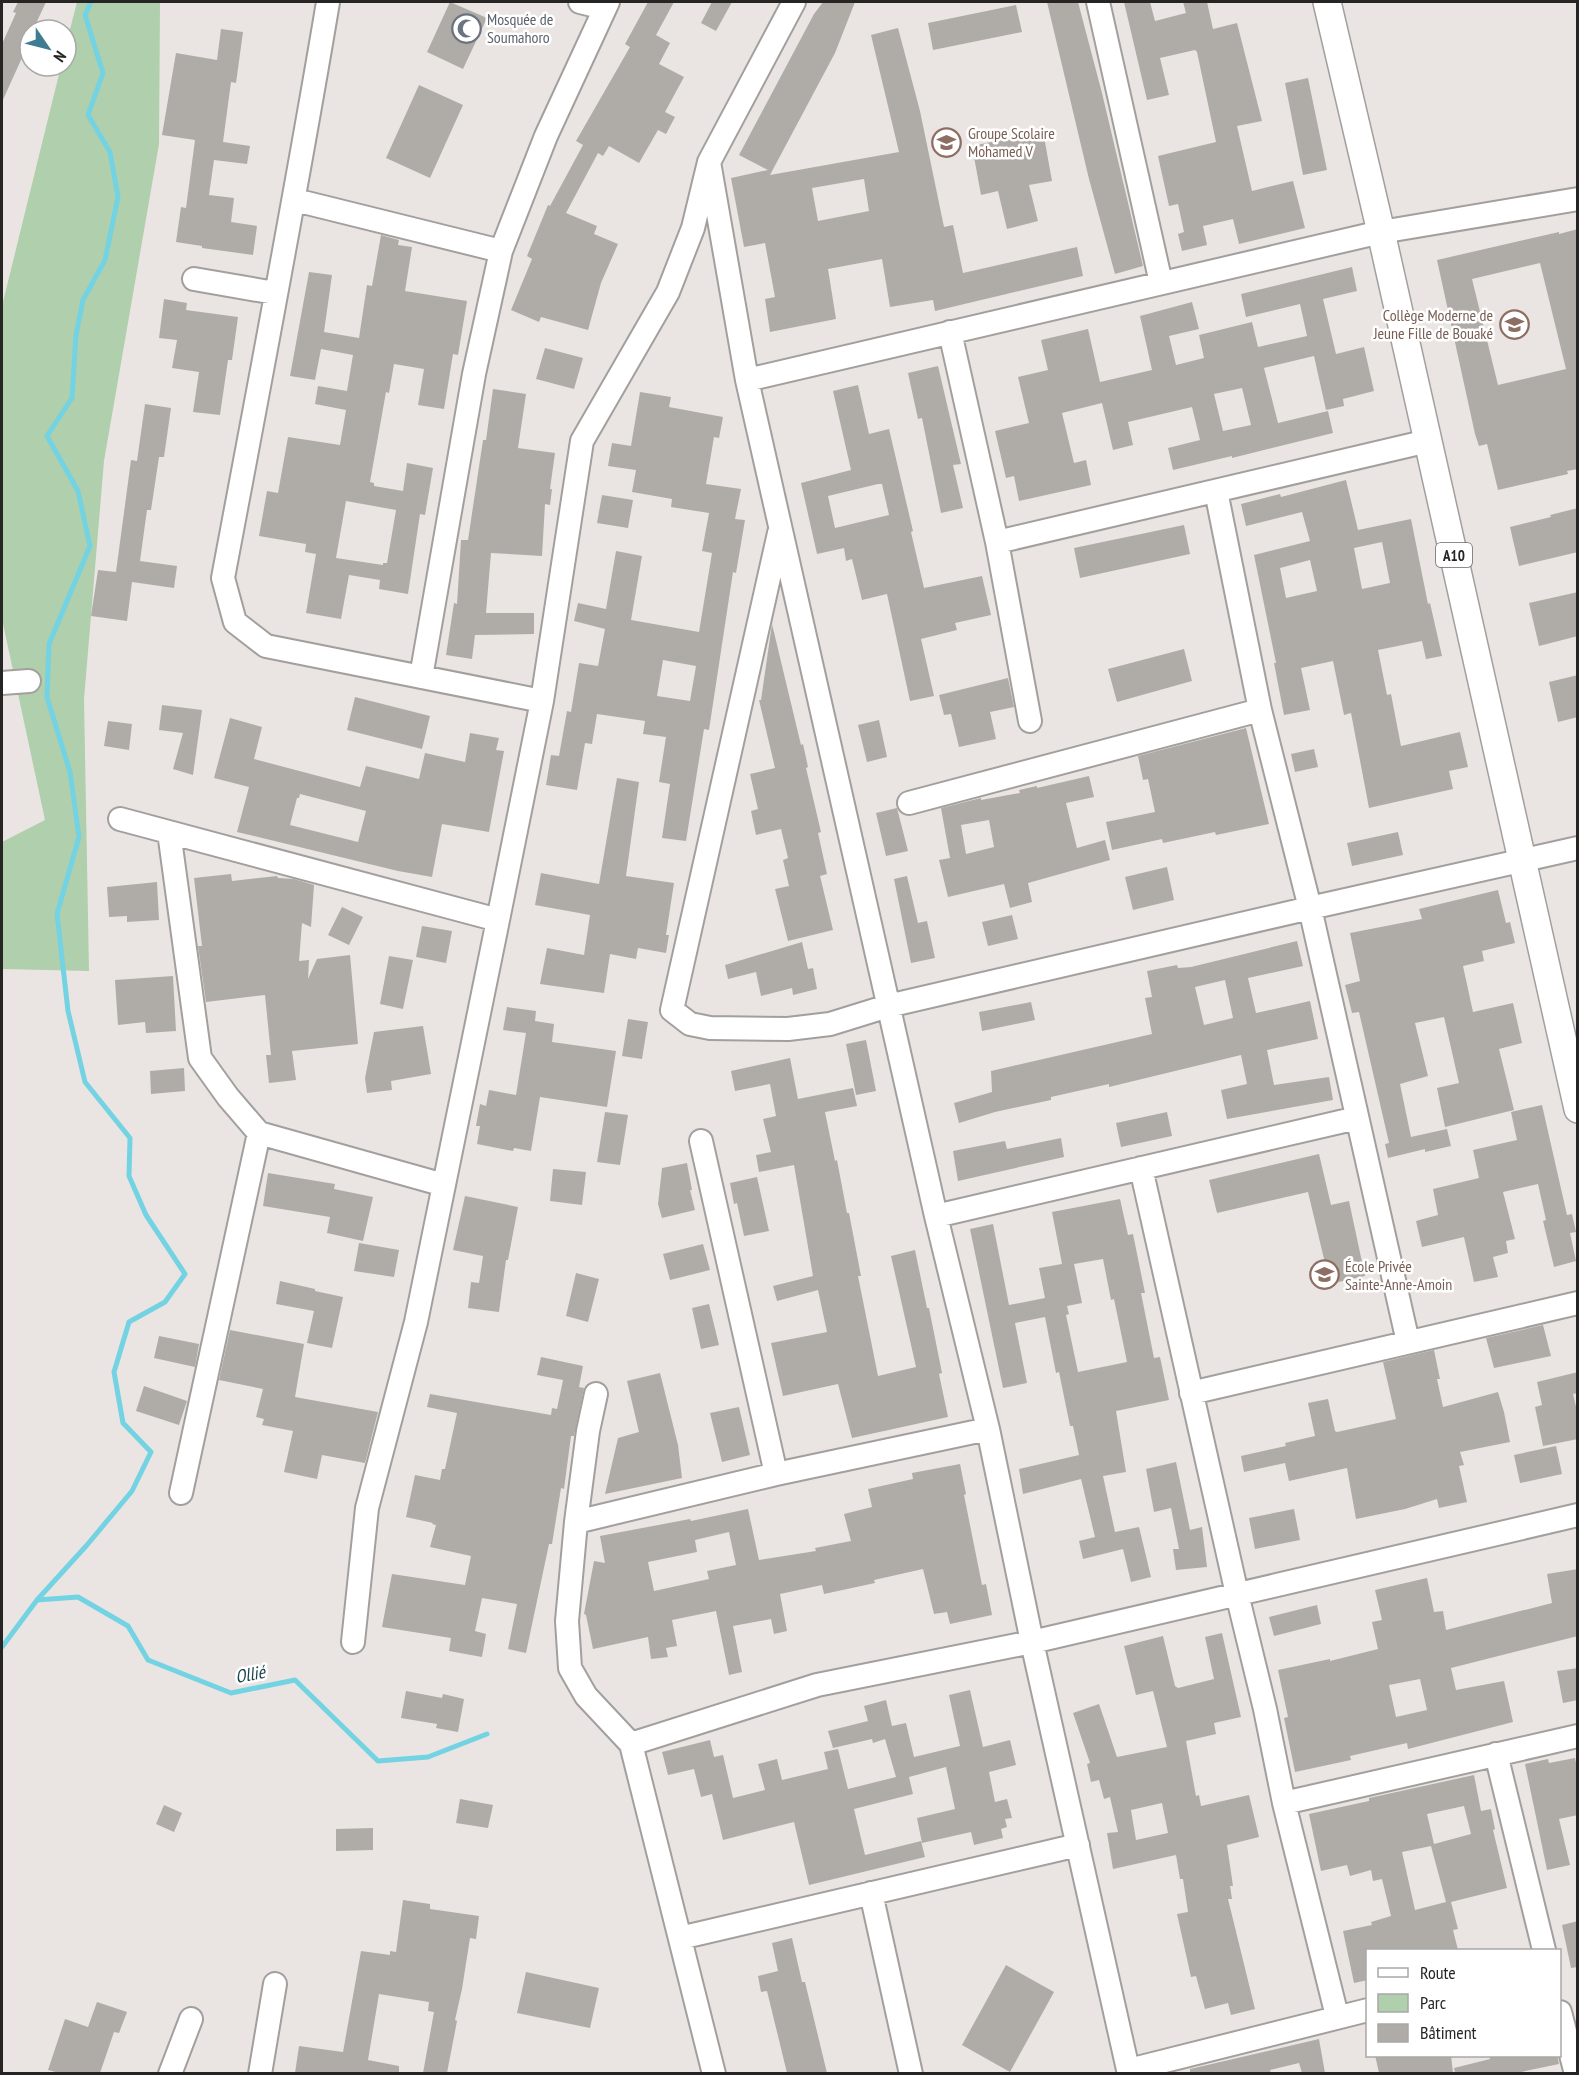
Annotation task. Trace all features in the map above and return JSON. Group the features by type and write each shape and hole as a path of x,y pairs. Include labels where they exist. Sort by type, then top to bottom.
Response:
{"main road":[{"name":"A10","path":"1327,2 1522,861 1574,1079 1578,1109"}],"street":[{"path":"328,2 224,578 235,622 266,646 542,701"},
{"path":"421,677 474,374 501,251 546,136 606,5 580,2"},
{"path":"353,1642 367,1508 416,1322 498,920 542,701 582,441 668,292 693,228 709,162 794,2"},
{"path":"1098,2 1161,283"},
{"path":"709,162 747,380 936,1216 988,1429 1032,1642 1129,2072 1336,2016 1366,2010"},
{"path":"747,380 1381,232 1578,199"},
{"path":"294,200 501,251"},
{"path":"194,279 275,293"},
{"path":"950,332 997,542 1030,721"},
{"path":"997,542 1428,441"},
{"path":"1216,491 1260,710 1310,908 1408,1342"},
{"path":"780,527 672,1010 690,1024 710,1028 788,1029 831,1024 888,1006 1578,848"},
{"path":"2,683 29,681"},
{"path":"909,803 1260,710"},
{"path":"120,819 498,920"},
{"path":"169,832 200,1058 228,1097 259,1133 444,1185"},
{"path":"936,1216 1357,1118"},
{"path":"181,1493 259,1133"},
{"path":"701,1141 776,1474"},
{"path":"1141,1168 1265,1709 1284,1803 1336,2016"},
{"path":"1191,1393 1578,1303"},
{"path":"596,1394 588,1431 576,1522 567,1621 570,1668 586,1696 630,1744 714,2073"},
{"path":"576,1522 776,1474 988,1429"},
{"path":"630,1744 817,1685 1032,1642 1578,1515"},
{"path":"1284,1803 1578,1736"},
{"path":"1496,1754 1544,1949"},
{"path":"680,1938 1078,1845"},
{"path":"871,1893 911,2073"},
{"path":"260,2073 275,1984"},
{"path":"1561,2016 1576,2073"},
{"path":"170,2073 191,2019"}],"green space":[{"path":"77,2 160,2 159,144 104,461 84,699 89,971 2,969 2,842 45,820 2,619 2,306 58,78 78,78 78,18 73,18"}],"building":[{"path":"18,2 46,2 39,18 18,18 18,67 2,102 2,44 16,13 13,12"},
{"path":"450,2 487,18 463,69 427,52"},
{"path":"648,2 674,2 656,35 670,43 659,64 684,77 665,112 675,117 666,134 658,130 639,163 609,146 603,156 598,153 566,213 597,226 594,234 618,244 601,283 588,330 541,317 539,322 511,310 532,259 527,256 548,205 550,206 583,145 576,141 630,47 625,44"},
{"path":"712,2 732,2 716,31 701,23"},
{"path":"823,2 855,2 835,53 770,175 899,152 871,35 898,28 920,111 944,227 953,225 963,273 1077,247 1083,276 935,311 933,300 890,307 882,259 828,269 836,319 770,332 765,299 775,297 765,243 744,247 731,178 768,170 739,155 814,14","holes":["864,179 869,211 818,221 812,188"]},
{"path":"1047,2 1078,2 1143,266 1115,274 1089,179"},
{"path":"1124,2 1150,2 1155,21 1186,13 1183,2 1207,2 1213,29 1237,23 1262,121 1237,126 1252,191 1293,181 1305,228 1239,244 1233,219 1203,226 1207,245 1182,251 1178,234 1184,232 1178,204 1169,206 1158,156 1216,142 1197,52 1195,50 1160,58 1169,95 1147,100"},
{"path":"1016,5 1022,32 933,50 928,23"},
{"path":"221,29 243,32 236,83 231,82 223,142 250,146 247,164 214,160 209,195 234,198 231,222 257,226 253,255 176,242 181,207 186,208 195,140 162,135 176,53 217,60"},
{"path":"1308,78 1327,170 1303,175 1285,83"},
{"path":"419,85 463,105 430,178 386,158"},
{"path":"1043,131 1052,181 1029,185 1038,221 1007,229 998,191 981,195 972,146"},
{"name":"Collège Moderne de Jeune Fille de Bouaké","path":"1578,229 1578,469 1567,471 1568,474 1498,490 1487,444 1479,446 1475,434 1437,260 1559,232 1559,234","holes":["1540,263 1566,369 1498,385 1472,279"]},
{"path":"381,235 399,240 398,245 412,247 405,291 467,301 458,355 453,354 444,409 418,405 424,369 394,364 389,393 386,392 370,482 374,483 374,486 403,491 407,463 433,468 425,515 420,514 408,594 379,589 380,580 349,575 341,619 306,613 316,554 305,552 306,544 259,536 267,491 278,493 288,437 340,445 346,410 315,404 318,386 347,391 353,355 321,349 315,380 290,376 309,272 332,275 324,332 359,338 367,285 372,286","holes":["346,501 396,510 387,563 383,565 336,558"]},
{"path":"1352,267 1357,291 1323,299 1336,354 1364,347 1374,391 1343,399 1344,406 1326,410 1314,356 1264,368 1278,423 1328,411 1333,433 1173,470 1168,448 1200,440 1192,407 1128,422 1133,445 1113,450 1102,403 1062,413 1074,463 1086,460 1091,485 1019,501 1014,476 1006,478 995,431 1029,423 1018,377 1048,370 1041,340 1088,329 1100,382 1152,370 1140,316 1192,302 1199,329 1169,336 1176,365 1204,358 1199,335 1252,322 1258,347 1307,336 1300,304 1246,317 1241,294","holes":["1242,388 1251,425 1223,431 1214,394"]},
{"path":"164,299 187,303 186,310 238,317 232,360 228,360 220,415 193,412 199,372 172,368 177,340 159,338"},
{"path":"545,348 583,358 574,389 536,379"},
{"path":"938,366 961,464 953,465 963,508 941,513 922,418 918,419 908,373"},
{"path":"858,385 869,434 889,429 924,588 982,576 991,615 955,623 957,630 921,639 934,696 910,701 887,594 862,600 852,559 846,561 844,548 817,554 801,483 851,470 833,391","holes":["882,484 889,515 835,528 828,496"]},
{"path":"493,389 526,394 518,448 555,453 550,505 545,504 542,556 491,553 486,613 534,613 534,634 475,635 472,659 446,655 454,603 457,604 461,540 468,540"},
{"path":"640,392 671,397 669,407 723,417 719,438 714,437 706,484 741,489 735,519 745,520 736,573 733,572 709,730 704,729 686,841 662,838 670,784 659,782 666,737 643,734 645,721 597,714 592,744 585,743 577,790 546,785 551,755 559,756 567,711 571,712 579,663 598,666 605,629 574,621 578,603 606,609 616,551 642,556 631,620 699,632 712,553 702,551 709,513 671,507 672,499 632,492 636,470 608,466 612,443 631,446","holes":["663,660 696,666 690,701 657,696"]},
{"path":"145,404 171,408 164,457 159,457 151,510 147,510 140,561 177,566 174,588 132,582 127,621 91,616 98,570 116,572 131,460 137,461"},
{"path":"1346,480 1358,530 1411,519 1428,604 1430,603 1442,656 1426,659 1422,641 1378,650 1387,695 1391,694 1401,746 1460,732 1468,767 1449,771 1453,789 1369,808 1351,713 1344,715 1333,661 1301,668 1310,710 1284,715 1254,555 1310,541 1302,512 1246,526 1241,504 1280,494 1281,497","holes":["1382,542 1390,583 1362,589 1354,548","1310,560 1317,591 1286,598 1280,568"]},
{"path":"602,495 633,500 628,528 597,523"},
{"path":"1578,508 1578,552 1519,566 1510,527"},
{"path":"1184,525 1190,554 1080,578 1074,548"},
{"path":"1578,592 1578,636 1539,646 1529,603"},
{"path":"772,624 801,745 803,744 808,767 806,768 821,832 818,833 827,874 820,876 833,930 788,941 775,889 789,886 783,860 788,858 781,829 756,835 751,811 758,809 750,774 775,768 759,700 761,700"},
{"path":"1184,649 1192,681 1117,702 1108,669"},
{"path":"1578,675 1578,717 1558,722 1549,682"},
{"path":"1008,678 1014,707 990,712 996,739 959,747 951,714 944,715 939,695"},
{"path":"355,697 430,716 422,749 347,730"},
{"path":"162,705 202,710 193,775 173,769 183,733 159,730"},
{"path":"230,718 262,727 254,759 360,787 366,766 419,779 425,753 465,762 470,733 499,738 496,750 504,751 489,832 442,824 432,877 237,832 249,787 214,778","holes":["300,794 366,811 358,842 290,825"]},
{"path":"879,720 887,757 867,762 858,725"},
{"path":"108,721 132,724 129,750 104,746"},
{"path":"1246,728 1269,824 1163,843 1162,839 1112,850 1106,822 1155,812 1148,779 1143,780 1138,756"},
{"path":"1314,749 1318,767 1295,772 1291,754"},
{"path":"1089,776 1094,797 1066,803 1077,848 1105,840 1110,860 1028,883 1032,902 1010,908 1004,884 948,897 939,860 950,858 941,808 981,798 981,800 1020,793 1019,790 1037,786 1037,788","holes":["989,820 994,847 966,854 961,825"]},
{"path":"617,778 639,782 626,876 674,883 666,935 669,935 666,953 638,948 636,959 610,954 604,993 540,984 547,948 584,955 590,915 535,905 541,873 599,884"},
{"path":"897,808 908,851 886,856 876,813"},
{"path":"1398,832 1403,855 1352,866 1347,843"},
{"path":"1167,867 1174,900 1133,910 1125,877"},
{"path":"231,874 232,881 277,876 314,885 311,927 302,923 299,961 309,960 308,979 317,959 350,955 358,1044 292,1051 296,1080 269,1083 266,1055 271,1055 265,995 206,1002 198,946 202,946 194,878"},
{"path":"907,876 918,923 927,921 935,958 911,963 894,879"},
{"path":"157,882 159,920 127,922 127,916 109,917 107,887"},
{"path":"1498,890 1506,923 1510,922 1515,943 1482,951 1484,961 1463,966 1473,1012 1513,1003 1522,1043 1499,1049 1514,1110 1445,1127 1437,1088 1459,1083 1444,1017 1415,1023 1428,1076 1400,1084 1411,1137 1447,1129 1451,1146 1425,1152 1425,1149 1388,1158 1385,1144 1389,1143 1359,1012 1352,1013 1345,985 1360,981 1350,933 1422,919 1419,909"},
{"path":"342,907 363,917 349,945 328,935"},
{"path":"1012,915 1018,939 988,946 982,922"},
{"path":"422,926 452,931 446,963 416,957"},
{"path":"1297,941 1303,966 1248,978 1256,1013 1310,1001 1318,1039 1267,1050 1274,1085 1329,1077 1333,1100 1227,1119 1221,1090 1247,1084 1241,1055 1109,1087 1109,1084 1051,1097 1051,1100 995,1112 959,1123 954,1103 992,1092 991,1071 1152,1034 1145,998 1152,997 1147,971 1177,965 1178,968 1191,967","holes":["1225,980 1233,1018 1204,1025 1195,987"]},
{"path":"802,942 808,969 813,968 817,989 793,995 792,988 761,996 756,972 728,979 725,965"},
{"path":"389,956 413,960 403,1009 380,1004"},
{"path":"173,976 176,1031 146,1033 145,1022 118,1025 115,980"},
{"path":"1031,1002 1035,1020 982,1031 979,1012"},
{"path":"507,1007 536,1011 535,1021 554,1024 552,1042 616,1051 607,1107 540,1097 531,1151 514,1148 513,1151 477,1144 480,1126 476,1126 480,1104 486,1106 489,1090 516,1095 526,1033 503,1030"},
{"path":"628,1019 648,1022 642,1059 622,1056"},
{"path":"423,1026 431,1074 391,1081 392,1090 367,1093 365,1078 374,1032"},
{"path":"866,1040 876,1091 856,1095 846,1044"},
{"path":"790,1058 798,1099 853,1088 857,1106 825,1112 847,1213 849,1213 861,1276 858,1276 878,1376 916,1367 891,1256 915,1250 942,1373 939,1374 948,1417 852,1438 838,1384 783,1396 771,1343 827,1332 818,1290 777,1301 773,1286 813,1276 794,1165 759,1172 756,1155 771,1152 763,1119 776,1116 770,1084 735,1091 731,1071"},
{"path":"184,1068 185,1091 151,1094 150,1071"},
{"path":"1542,1105 1567,1215 1572,1214 1576,1232 1570,1233 1576,1261 1554,1267 1543,1221 1546,1220 1538,1184 1503,1192 1515,1239 1506,1241 1508,1253 1493,1257 1498,1277 1474,1282 1464,1237 1422,1247 1416,1221 1438,1215 1433,1189 1479,1178 1473,1150 1517,1140 1511,1112"},
{"path":"605,1112 628,1115 620,1165 597,1162"},
{"path":"1167,1112 1172,1136 1121,1147 1116,1123"},
{"path":"1061,1138 1064,1157 958,1181 953,1151 1005,1141 1007,1149"},
{"path":"1319,1154 1331,1205 1349,1201 1365,1276 1330,1284 1308,1192 1217,1213 1209,1180"},
{"path":"687,1163 695,1210 662,1218 658,1204 662,1168"},
{"path":"553,1169 586,1172 582,1205 550,1201"},
{"path":"268,1173 335,1184 334,1189 373,1197 363,1241 327,1233 330,1217 263,1206"},
{"path":"757,1177 769,1231 744,1236 730,1183"},
{"path":"465,1196 518,1207 508,1260 506,1260 499,1312 468,1308 471,1282 479,1283 483,1256 453,1250"},
{"path":"1120,1199 1128,1235 1133,1234 1145,1293 1141,1293 1154,1358 1160,1357 1169,1400 1116,1411 1126,1472 1103,1476 1115,1532 1139,1527 1151,1577 1131,1582 1123,1549 1083,1559 1079,1541 1095,1537 1081,1479 1023,1494 1019,1469 1079,1455 1073,1426 1070,1426 1059,1372 1056,1373 1045,1317 1015,1323 1027,1383 1003,1388 970,1229 993,1224 1009,1305 1045,1298 1039,1268 1062,1264 1052,1212","holes":["1103,1259 1111,1300 1114,1299 1127,1362 1078,1372 1066,1315 1069,1314 1067,1306 1082,1303 1074,1264"]},
{"path":"359,1243 399,1250 394,1277 354,1271"},
{"path":"703,1244 710,1270 670,1280 663,1254"},
{"path":"576,1273 599,1279 588,1322 566,1316"},
{"path":"280,1281 343,1297 332,1348 307,1343 314,1311 276,1304"},
{"path":"709,1304 719,1345 701,1349 692,1308"},
{"path":"1543,1325 1551,1356 1494,1368 1486,1338"},
{"path":"230,1330 304,1344 295,1397 378,1412 365,1463 322,1455 317,1479 284,1472 293,1431 262,1425 264,1419 256,1417 263,1389 219,1380"},
{"path":"159,1336 199,1344 195,1367 154,1358"},
{"path":"1434,1350 1443,1407 1498,1392 1504,1412 1510,1442 1460,1452 1464,1465 1459,1466 1467,1502 1439,1508 1437,1499 1405,1509 1356,1519 1347,1468 1289,1481 1285,1463 1244,1472 1241,1456 1286,1446 1285,1443 1315,1436 1308,1403 1328,1399 1337,1432 1396,1419 1383,1362"},
{"path":"541,1357 583,1366 579,1387 584,1388 574,1436 571,1436 564,1489 561,1488 552,1544 549,1544 526,1653 508,1649 517,1604 482,1598 475,1631 486,1634 482,1657 449,1651 451,1638 382,1627 392,1574 465,1585 471,1556 430,1547 436,1525 406,1517 415,1475 440,1480 442,1469 445,1469 457,1413 427,1407 430,1394 551,1415 552,1408 557,1409 563,1380 537,1375"},
{"path":"1578,1372 1578,1393 1573,1394 1578,1415 1578,1439 1543,1446 1535,1407 1542,1405 1537,1382"},
{"path":"660,1373 678,1445 682,1478 605,1494 618,1438 639,1432 627,1381"},
{"path":"144,1386 187,1401 179,1425 136,1411"},
{"path":"739,1407 750,1455 722,1462 710,1413"},
{"path":"1556,1446 1562,1474 1520,1483 1514,1455"},
{"path":"1176,1462 1190,1530 1202,1527 1207,1567 1176,1570 1173,1549 1179,1549 1171,1508 1154,1512 1146,1469"},
{"path":"960,1464 982,1585 986,1584 992,1615 950,1624 947,1612 934,1614 923,1569 874,1580 875,1583 824,1594 822,1585 780,1594 787,1631 774,1634 771,1619 733,1626 742,1672 729,1675 716,1611 672,1620 677,1646 666,1648 668,1657 651,1659 648,1637 593,1649 584,1614 594,1561 605,1563 600,1536 748,1509 759,1560 816,1551 815,1548 851,1541 844,1514 872,1507 868,1489 913,1479 912,1473","holes":["729,1532 736,1565 707,1571 709,1579 654,1591 648,1562 697,1552 695,1540"]},
{"path":"1294,1509 1300,1540 1255,1549 1249,1518"},
{"path":"1578,1569 1578,1636 1451,1668 1456,1690 1504,1681 1513,1722 1408,1749 1407,1743 1350,1756 1351,1760 1295,1772 1284,1718 1288,1717 1278,1670 1330,1659 1330,1661 1378,1649 1372,1622 1382,1620 1375,1590 1427,1578 1434,1612 1443,1611 1446,1630 1552,1603 1547,1574","holes":["1420,1679 1427,1710 1396,1717 1389,1685"]},
{"path":"1317,1605 1321,1624 1274,1636 1269,1617"},
{"path":"1222,1633 1241,1717 1214,1723 1216,1734 1186,1741 1196,1796 1199,1795 1201,1806 1249,1795 1259,1837 1227,1845 1233,1886 1230,1886 1232,1899 1228,1899 1255,2009 1231,2015 1228,2003 1205,2009 1196,1976 1191,1977 1177,1914 1188,1912 1183,1879 1180,1879 1176,1855 1113,1869 1107,1833 1118,1832 1110,1797 1104,1799 1099,1780 1091,1782 1087,1764 1090,1763 1073,1713 1099,1704 1117,1757 1167,1747 1153,1691 1136,1695 1124,1646 1163,1636 1175,1686 1178,1688 1214,1679 1205,1637","holes":["1162,1803 1168,1833 1136,1840 1131,1810"]},
{"path":"1578,1668 1578,1700 1563,1703 1557,1671"},
{"path":"970,1690 983,1747 1010,1740 1016,1765 989,1772 995,1802 1007,1799 1012,1818 1005,1819 1007,1827 1001,1829 1003,1838 974,1845 971,1832 922,1843 917,1818 955,1809 946,1767 909,1777 913,1794 854,1809 865,1855 921,1841 925,1857 809,1885 794,1822 723,1840 712,1794 701,1797 694,1769 668,1775 662,1752 710,1740 714,1757 723,1755 733,1798 765,1790 758,1764 777,1759 782,1780 828,1769 824,1752 838,1749 848,1789 896,1777 885,1739 873,1743 872,1739 833,1748 828,1731 868,1721 864,1706 886,1700 892,1726 906,1723 914,1757 960,1746 949,1695"},
{"path":"406,1691 442,1698 443,1694 464,1699 458,1732 436,1728 437,1724 401,1718"},
{"path":"1575,1758 1578,1773 1578,1815 1559,1819 1570,1865 1547,1870 1525,1764 1548,1759 1549,1763"},
{"path":"1474,1775 1481,1811 1491,1809 1495,1829 1493,1830 1507,1888 1451,1902 1458,1929 1453,1930 1458,1949 1366,1949 1366,1980 1354,1983 1343,1931 1372,1925 1371,1922 1391,1916 1382,1879 1373,1881 1371,1870 1350,1876 1347,1865 1321,1871 1309,1814 1369,1801 1369,1798","holes":["1464,1806 1471,1834 1434,1844 1427,1814","1431,1846 1446,1902 1415,1910 1402,1852"]},
{"path":"460,1799 493,1805 488,1828 456,1823"},
{"path":"164,1805 182,1813 174,1832 156,1824"},
{"path":"373,1828 373,1850 336,1851 336,1829"},
{"path":"403,1900 430,1904 430,1909 479,1916 476,1939 470,1938 447,2073 423,2073 434,2012 428,2011 429,2002 379,1994 368,2060 399,2066 399,2073 295,2073 299,2046 343,2052 361,1951 390,1955 390,1951 396,1952"},
{"path":"1578,1921 1578,1967 1571,1968 1562,1925"},
{"path":"792,1938 827,2073 787,2073 767,1991 761,1992 758,1976 778,1971 772,1943"},
{"path":"1006,1965 1054,1992 1010,2072 962,2045"},
{"path":"526,1972 599,1988 590,2028 517,2013"},
{"path":"97,2002 127,2012 119,2033 114,2032 100,2073 59,2073 48,2070 65,2019 88,2027"},
{"path":"1319,2039 1325,2073 1302,2073 1299,2063 1270,2070 1271,2073 1190,2073 1190,2069"},
{"path":"1375,2057 1451,2057 1453,2073 1379,2073"},
{"path":"1490,2057 1557,2057 1559,2064 1516,2073 1455,2073 1454,2068 1490,2059"}],"waterway":[{"path":"37,1600 132,1491 151,1452 123,1423 114,1372 129,1322 165,1302 185,1274 146,1215 129,1176 130,1138 85,1082 68,1011 57,914 79,837 70,772 47,697 49,644 90,546 78,491 47,436 72,398 76,335 83,300 105,260 118,197 110,152 88,115 103,73 85,15 91,2"},
{"name":"Ollié","path":"2,1647 37,1600 78,1597 128,1626 148,1660 231,1693 295,1680 378,1761 428,1757 487,1734"}],"place":[{"name":"Mosquée de Soumahoro","path":"466,28"},
{"name":"Groupe Scolaire Mohamed V","path":"947,142"},
{"name":"Collège Moderne de Jeune Fille de Bouaké","path":"1514,324"},
{"name":"École Privée Sainte-Anne-Amoin","path":"1324,1275"}]}
